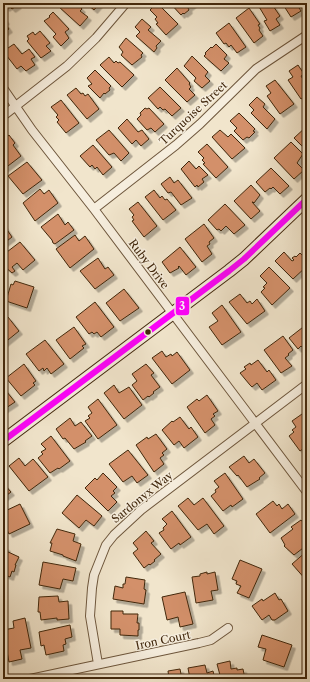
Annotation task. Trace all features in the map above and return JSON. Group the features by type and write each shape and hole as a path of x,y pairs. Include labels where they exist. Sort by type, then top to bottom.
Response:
{"street":[{"path":"3,116 67,66 96,38 126,3"},
{"name":"Turquoise Street","path":"94,209 176,145 200,124 256,69 307,35"},
{"name":"Ruby Drive","path":"3,88 32,130 94,209 307,492"},
{"path":"3,441 244,259 307,199"},
{"name":"Sardonyx Way","path":"98,664 90,616 92,588 94,575 106,545 114,534 141,510 307,384"},
{"name":"Iron Court","path":"30,679 211,640 228,628"}],"building":[{"path":"3,3 16,3 18,5 12,9 9,6 6,8"},
{"path":"61,3 79,3 78,5 82,9 80,11 88,17 80,26 58,6"},
{"path":"86,3 100,3 94,10"},
{"path":"157,3 178,24 166,35 156,24 158,23 155,19 157,17 150,10"},
{"path":"170,3 193,4 188,8 189,10 181,15"},
{"path":"261,3 271,3 280,16 276,19 280,25 270,31 264,21 267,20 258,5"},
{"path":"282,3 296,3 301,11 291,17"},
{"path":"249,8 260,24 258,25 260,28 259,30 263,36 254,43 236,18"},
{"path":"53,12 69,29 65,32 69,38 61,46 53,37 56,34 44,21 50,17 49,16"},
{"path":"3,17 6,21 4,22 9,29 3,33"},
{"path":"142,19 151,27 148,30 161,41 156,46 157,48 154,52 136,36 140,32 135,27"},
{"path":"229,23 246,47 237,53 231,45 229,47 226,43 224,44 216,33"},
{"path":"40,31 50,43 46,46 51,51 41,58 27,41 29,39 27,36 33,32 35,35"},
{"path":"126,38 143,53 141,55 142,57 132,65 121,55 123,52 119,47"},
{"path":"14,44 22,54 29,49 35,57 31,59 35,65 26,71 21,66 17,69 3,51 7,47 8,48"},
{"path":"216,44 227,55 224,59 229,63 221,71 204,56 211,47 212,48"},
{"path":"192,56 208,72 205,76 210,81 202,88 194,81 196,78 184,66"},
{"path":"109,57 114,63 116,61 118,63 120,62 134,75 122,87 100,65"},
{"path":"298,65 304,74 301,76 307,86 307,95 301,99 288,80 293,77 289,71"},
{"path":"177,68 190,83 189,84 191,87 189,89 195,95 187,102 165,80"},
{"path":"95,70 111,86 109,88 110,90 105,94 104,93 100,98 88,86 92,84 87,78"},
{"path":"275,80 294,104 280,114 267,96 271,93 266,86"},
{"path":"160,87 181,108 172,116 165,109 163,110 160,107 158,109 148,98"},
{"path":"76,88 85,96 88,94 99,109 87,119 67,95"},
{"path":"257,97 265,104 263,107 275,119 267,129 251,113 254,110 249,105"},
{"path":"61,100 79,123 66,133 57,122 59,120 56,117 58,115 51,107"},
{"path":"145,108 149,108 164,124 155,132 151,128 147,130 137,119"},
{"path":"239,113 255,129 253,131 255,132 249,138 247,137 243,140 234,131 237,128 230,121"},
{"path":"127,119 138,132 142,130 149,139 141,146 136,140 132,144 118,128"},
{"path":"307,126 307,145 304,148 294,138"},
{"path":"109,130 129,153 121,161 114,153 109,155 96,140"},
{"path":"220,130 228,137 231,134 245,148 232,159 212,137"},
{"path":"9,135 15,143 13,145 21,156 4,169 3,140"},
{"path":"291,142 303,154 297,163 304,170 294,179 274,158"},
{"path":"207,144 228,167 216,178 203,164 205,163 202,160 204,158 198,152"},
{"path":"93,145 112,167 103,175 97,167 95,169 92,165 90,167 80,156"},
{"path":"189,161 196,169 199,166 208,175 202,179 204,182 198,187 197,185 195,187 181,169"},
{"path":"27,162 42,180 23,194 8,176"},
{"path":"271,168 289,186 280,194 273,187 265,192 256,182"},
{"path":"170,177 174,183 178,180 192,198 181,205 171,192 168,193 161,184"},
{"path":"251,185 260,195 254,203 252,202 260,211 251,219 234,201"},
{"path":"40,189 44,194 49,190 58,203 35,221 23,203"},
{"path":"154,190 160,198 162,196 165,200 167,199 176,210 163,220 145,197"},
{"path":"138,202 157,226 144,237 132,221 134,220 132,217 134,215 129,209"},
{"path":"225,204 245,225 234,234 226,226 221,231 219,229 217,230 208,220"},
{"path":"58,214 65,225 68,222 74,230 55,244 41,227"},
{"path":"3,224 12,237 3,244"},
{"path":"204,224 214,238 207,246 212,254 202,262 185,239"},
{"path":"75,235 79,241 85,236 94,249 70,268 56,249"},
{"path":"20,242 35,260 23,270 17,263 12,267 15,271 12,273 3,265 3,255"},
{"path":"180,247 196,267 186,275 179,266 179,268 170,273 162,262"},
{"path":"284,252 292,261 294,260 292,258 295,256 296,257 300,253 307,260 307,266 293,279 275,261"},
{"path":"98,258 105,269 108,267 114,275 95,289 80,271"},
{"path":"269,267 290,288 272,305 261,292 267,283 260,276"},
{"path":"15,281 34,287 27,308 6,301 11,284 13,285"},
{"path":"124,289 139,308 120,321 106,303"},
{"path":"240,294 247,303 250,301 252,304 257,299 265,311 247,324 229,302"},
{"path":"95,302 114,327 101,337 97,332 94,334 92,332 89,334 76,317"},
{"path":"222,305 241,332 222,345 209,327 218,321 212,313"},
{"path":"8,317 19,331 3,344 3,321"},
{"path":"307,324 307,344 306,342 298,349 289,338"},
{"path":"74,327 86,344 82,346 84,348 70,359 56,340"},
{"path":"283,336 293,350 285,358 292,366 281,373 264,350"},
{"path":"45,340 64,364 51,374 47,368 44,371 43,368 39,371 26,354"},
{"path":"162,351 166,357 171,354 172,356 177,352 190,370 172,384 152,358"},
{"path":"258,360 267,372 269,370 276,380 262,390 257,383 252,387 240,373 246,369 244,367 250,363 251,365"},
{"path":"24,364 36,381 33,383 35,385 21,396 6,378"},
{"path":"146,364 154,373 151,375 160,387 149,397 148,396 143,400 132,385 137,381 132,374"},
{"path":"114,385 119,393 129,387 142,405 124,419 104,393"},
{"path":"3,387 15,402 3,410"},
{"path":"207,395 218,411 213,414 215,416 211,419 215,425 205,433 187,407 197,399 199,401"},
{"path":"98,399 117,425 98,439 85,421 90,418 88,416 92,413 88,407"},
{"path":"302,414 307,420 307,446 300,451 289,436 294,432 292,430 296,427 292,421"},
{"path":"180,417 189,429 191,427 198,437 184,448 179,441 174,445 162,430 172,421 173,422"},
{"path":"70,418 75,426 81,422 92,436 85,441 86,442 74,449 65,438 63,439 56,429"},
{"path":"156,434 167,449 162,453 164,455 160,458 164,464 154,472 136,445 147,437 148,439"},
{"path":"51,436 70,461 59,469 58,468 50,473 38,458 43,454 41,452 46,449 41,444"},
{"path":"128,450 148,475 137,483 132,476 123,482 109,464"},
{"path":"244,456 249,463 254,459 265,473 259,478 260,479 247,487 238,475 237,476 229,467"},
{"path":"19,458 25,466 33,459 48,477 29,491 9,466"},
{"path":"103,473 117,487 113,491 115,493 111,496 117,502 108,511 85,488 95,478 97,480"},
{"path":"225,473 243,499 232,507 231,505 223,511 211,496 219,487 214,481"},
{"path":"3,483 11,492 3,498"},
{"path":"77,495 102,516 94,526 86,520 79,528 62,513"},
{"path":"188,498 194,505 203,498 224,526 214,534 207,524 198,530 178,506"},
{"path":"273,501 277,506 279,504 282,509 288,504 295,514 270,533 256,514"},
{"path":"20,504 30,524 9,534 4,524 3,525 3,512"},
{"path":"172,511 191,537 180,545 179,543 171,549 159,533 164,530 163,528 167,524 162,519"},
{"path":"301,520 307,527 307,537 305,539 307,545 294,555 284,546 285,545 281,538 293,529 291,527"},
{"path":"57,529 75,534 73,541 81,544 76,561 50,551 52,543 50,543"},
{"path":"146,531 154,541 151,543 161,554 154,560 155,561 144,568 133,553 138,549 133,543"},
{"path":"3,546 7,548 6,551 19,557 15,565 14,572 12,571 10,577 3,574"},
{"path":"307,551 307,581 292,564"},
{"path":"240,560 262,569 249,598 237,593 241,586 236,584 237,581 232,579"},
{"path":"43,562 76,568 73,581 63,579 60,589 39,585"},
{"path":"207,572 207,574 215,572 218,590 211,591 213,600 196,603 192,577 200,576 200,574"},
{"path":"126,577 145,580 144,589 146,590 144,604 113,599 115,586 123,588"},
{"path":"185,592 193,624 180,627 178,617 167,620 162,597"},
{"path":"275,593 279,600 281,599 288,611 275,620 272,620 269,615 262,620 252,606"},
{"path":"58,596 59,602 68,601 69,619 57,620 57,618 41,620 40,612 38,612 39,597"},
{"path":"111,611 123,611 123,614 138,614 138,636 120,635 120,629 111,629"},
{"path":"25,618 31,648 20,650 22,659 9,662 3,630 14,628 13,621"},
{"path":"70,625 72,637 65,639 66,644 63,645 64,651 46,655 44,645 41,646 39,632"},
{"path":"262,635 292,645 284,667 263,660 266,649 258,647"},
{"path":"230,661 231,669 243,669 245,679 221,679 217,664"},
{"path":"205,665 207,673 213,671 215,679 190,679 188,668"},
{"path":"180,669 182,679 169,679 168,671"}],"transit line":[{"name":"3","path":"3,441 229,271 244,259 307,199"}]}
